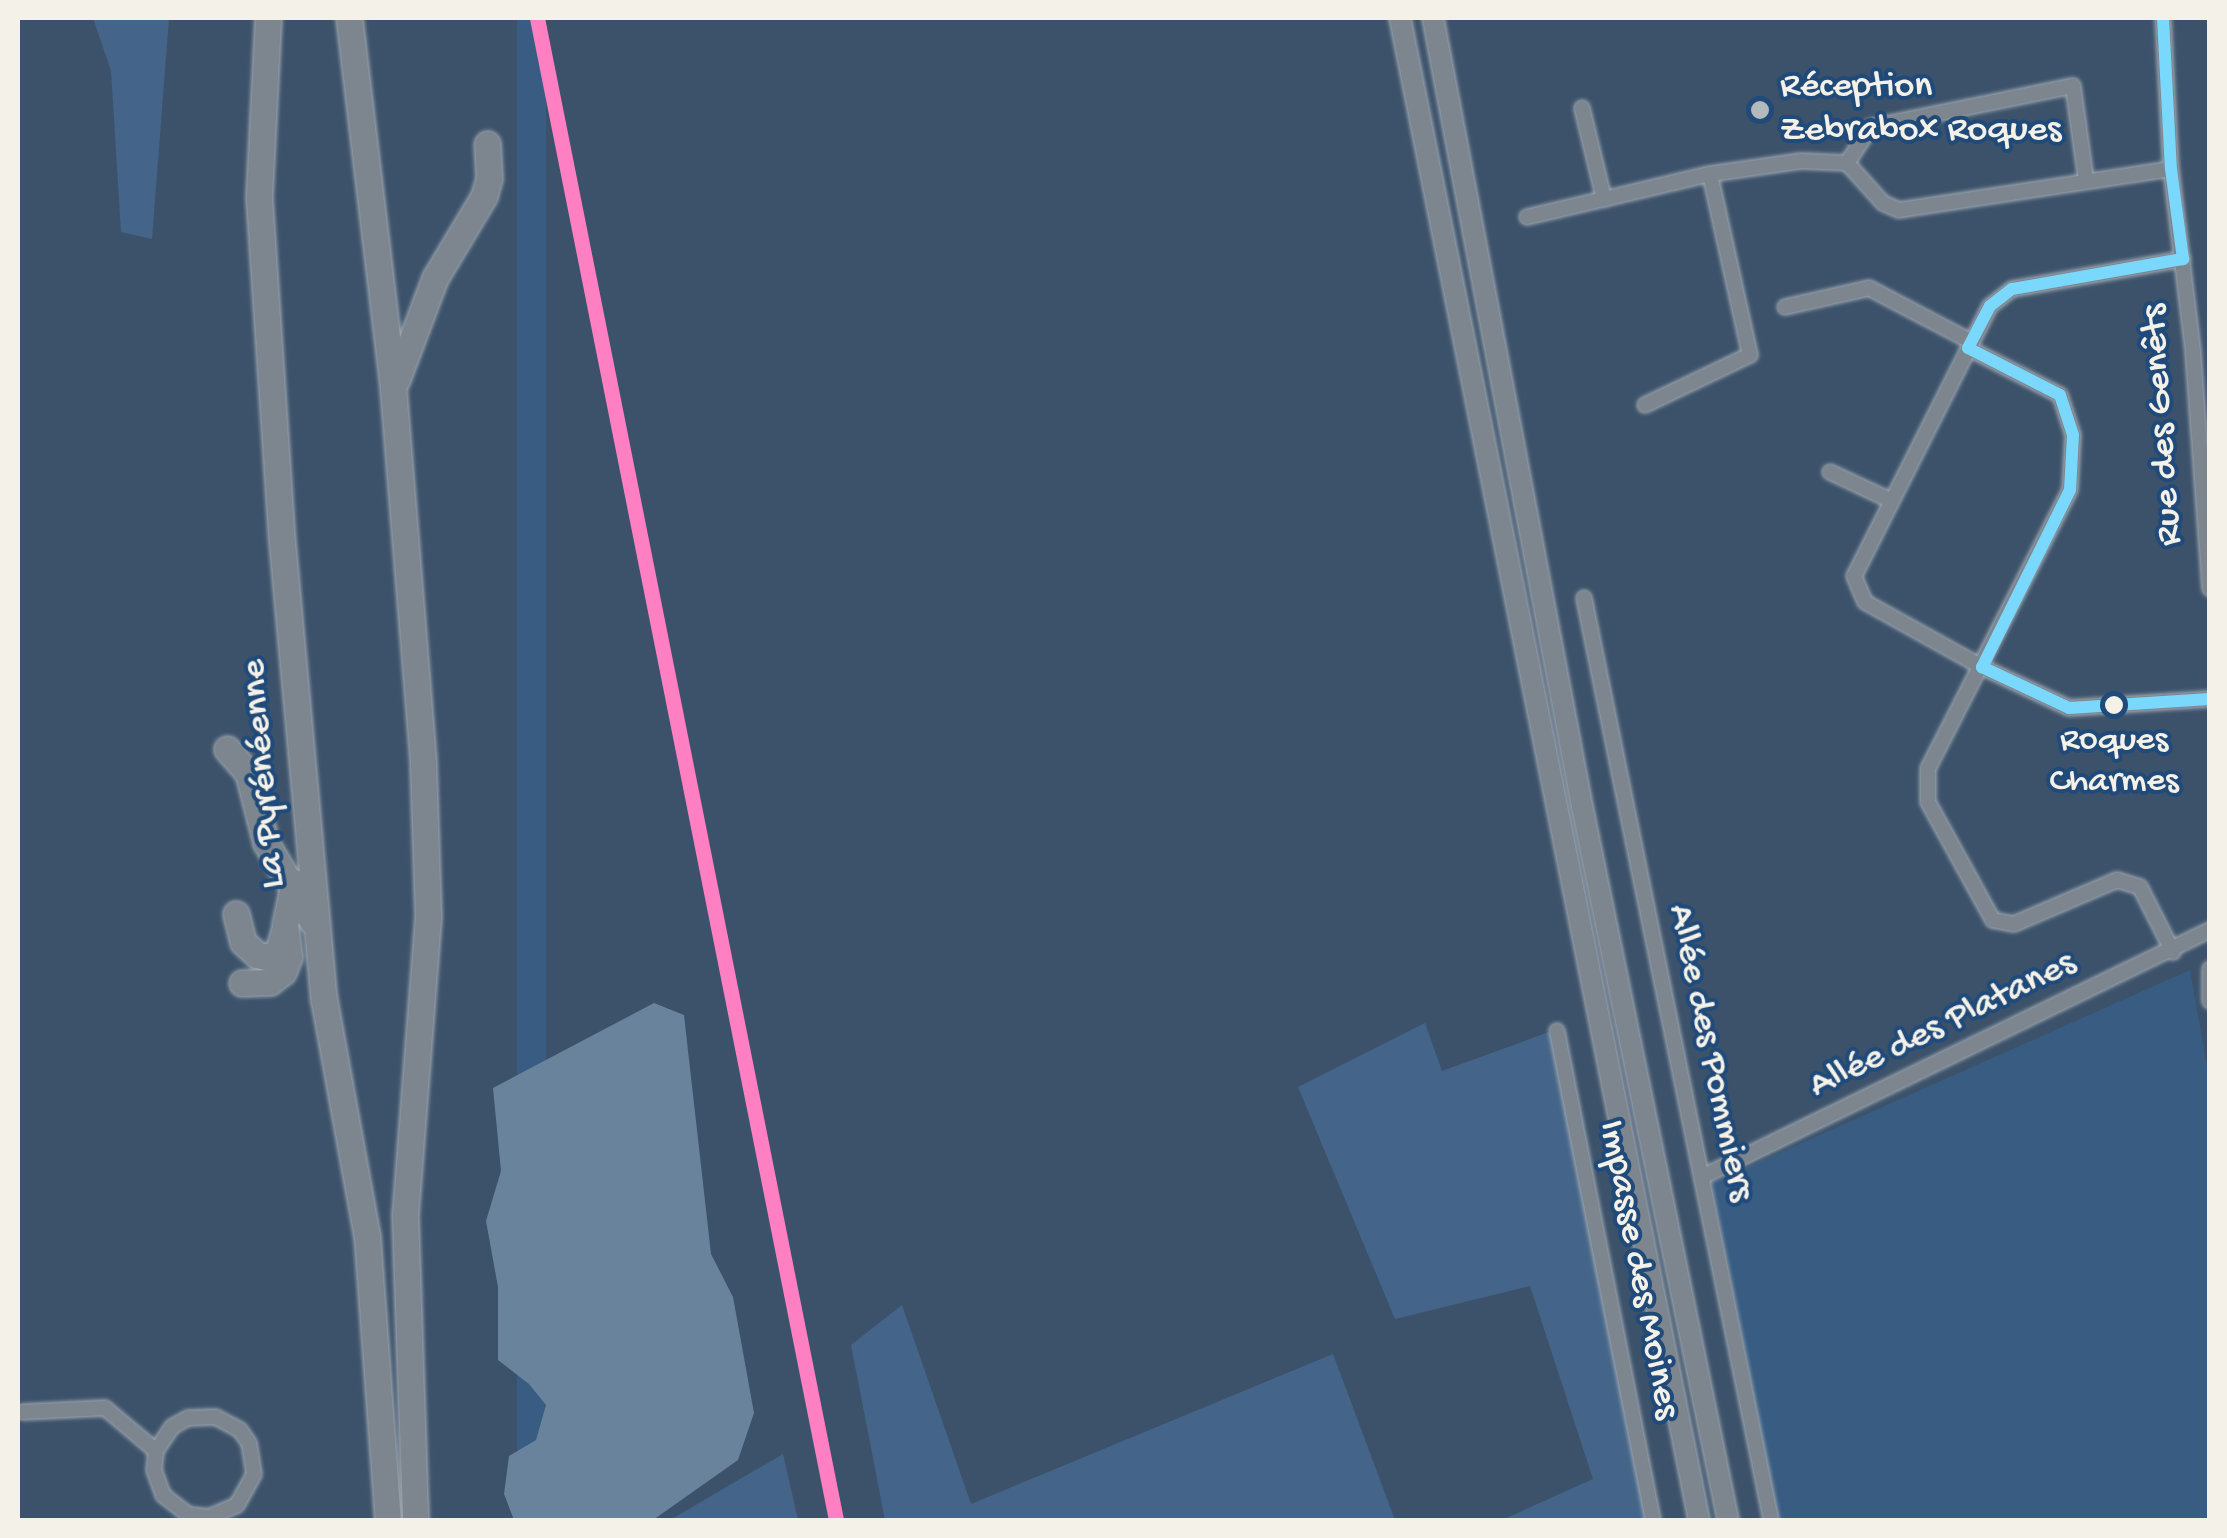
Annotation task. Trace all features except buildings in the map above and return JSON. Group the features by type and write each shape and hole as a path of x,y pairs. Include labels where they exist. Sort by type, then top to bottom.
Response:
{"highway":[{"name":"La Pyrénéenne","path":"268,18 259,198 307,823 324,1000 367,1236 388,1520"},
{"path":"350,18 394,388 419,672 428,917 405,1214 415,1520"},
{"path":"394,388 429,291 484,196 489,178 487,144"},
{"path":"228,749 248,772 285,925 289,957 283,972 270,982 242,983"},
{"path":"236,914 243,942 257,956 266,958 278,952 307,823"},
{"path":"266,843 317,930"}],"main road":[{"path":"1400,18 1699,1520"},
{"path":"1432,18 1582,806 1728,1520"}],"street":[{"name":"Rue des Genêts","path":"2163,18 2171,169 2183,259 2210,588"},
{"path":"1847,163 1870,127 2073,86 2086,180"},
{"path":"1582,108 1604,199"},
{"path":"1527,216 1710,174 1801,161 1847,163 1883,203 1899,210 2171,169"},
{"path":"1645,405 1750,355 1710,174"},
{"path":"2183,259 2012,289 1990,306 1854,576 1865,602 1982,667 2070,708 2210,698"},
{"path":"1784,307 1869,288 2060,394 2072,435 2070,490 1928,769 1928,802 1993,920 2014,924 2117,880 2140,887 2173,952"},
{"path":"1830,472 1892,501"},
{"name":"Allée des Pommiers","path":"1584,598 1771,1520"},
{"name":"Allée des Platanes","path":"1704,1176 2173,952 2210,930"},
{"path":"2210,969 2210,1001"},
{"name":"Impasse des Moines","path":"1557,1031 1653,1520"},
{"path":"23,1412 105,1408 156,1451"},
{"path":"198,1416 226,1420 249,1443 254,1460 248,1490 222,1514 193,1518 162,1495 154,1470 156,1451 172,1427 198,1416"}],"shaded area":[{"path":"93,18 169,18 152,239 121,232 111,71"},
{"path":"517,18 546,18 546,1520 517,1520"},
{"path":"2190,970 2210,1083 2209,1516 2202,1520 1778,1520 1712,1183"},
{"path":"654,1003 684,1015 711,1254 733,1297 754,1413 738,1460 653,1520 514,1520 504,1494 509,1456 536,1440 546,1405 529,1384 498,1360 498,1287 486,1221 501,1171 493,1088"},
{"path":"1425,1023 1442,1071 1560,1028 1653,1516 1642,1520 1502,1520 1593,1479 1530,1286 1395,1319 1298,1087"},
{"path":"902,1305 971,1504 1333,1354 1395,1520 885,1520 851,1345"},
{"path":"783,1454 798,1520 670,1520"}],"transit line":[{"path":"537,18 836,1520"},
{"path":"2163,18 2171,169 2183,259"},
{"path":"1968,348 1990,306 2012,289 2183,259"},
{"path":"1968,348 2060,395 2073,435 2070,490 1982,667"},
{"path":"1982,667 2069,708 2210,699"}],"place":[{"name":"Réception Zebrabox Roques","path":"1760,110"},
{"name":"Roques Charmes","path":"2114,705"}]}
